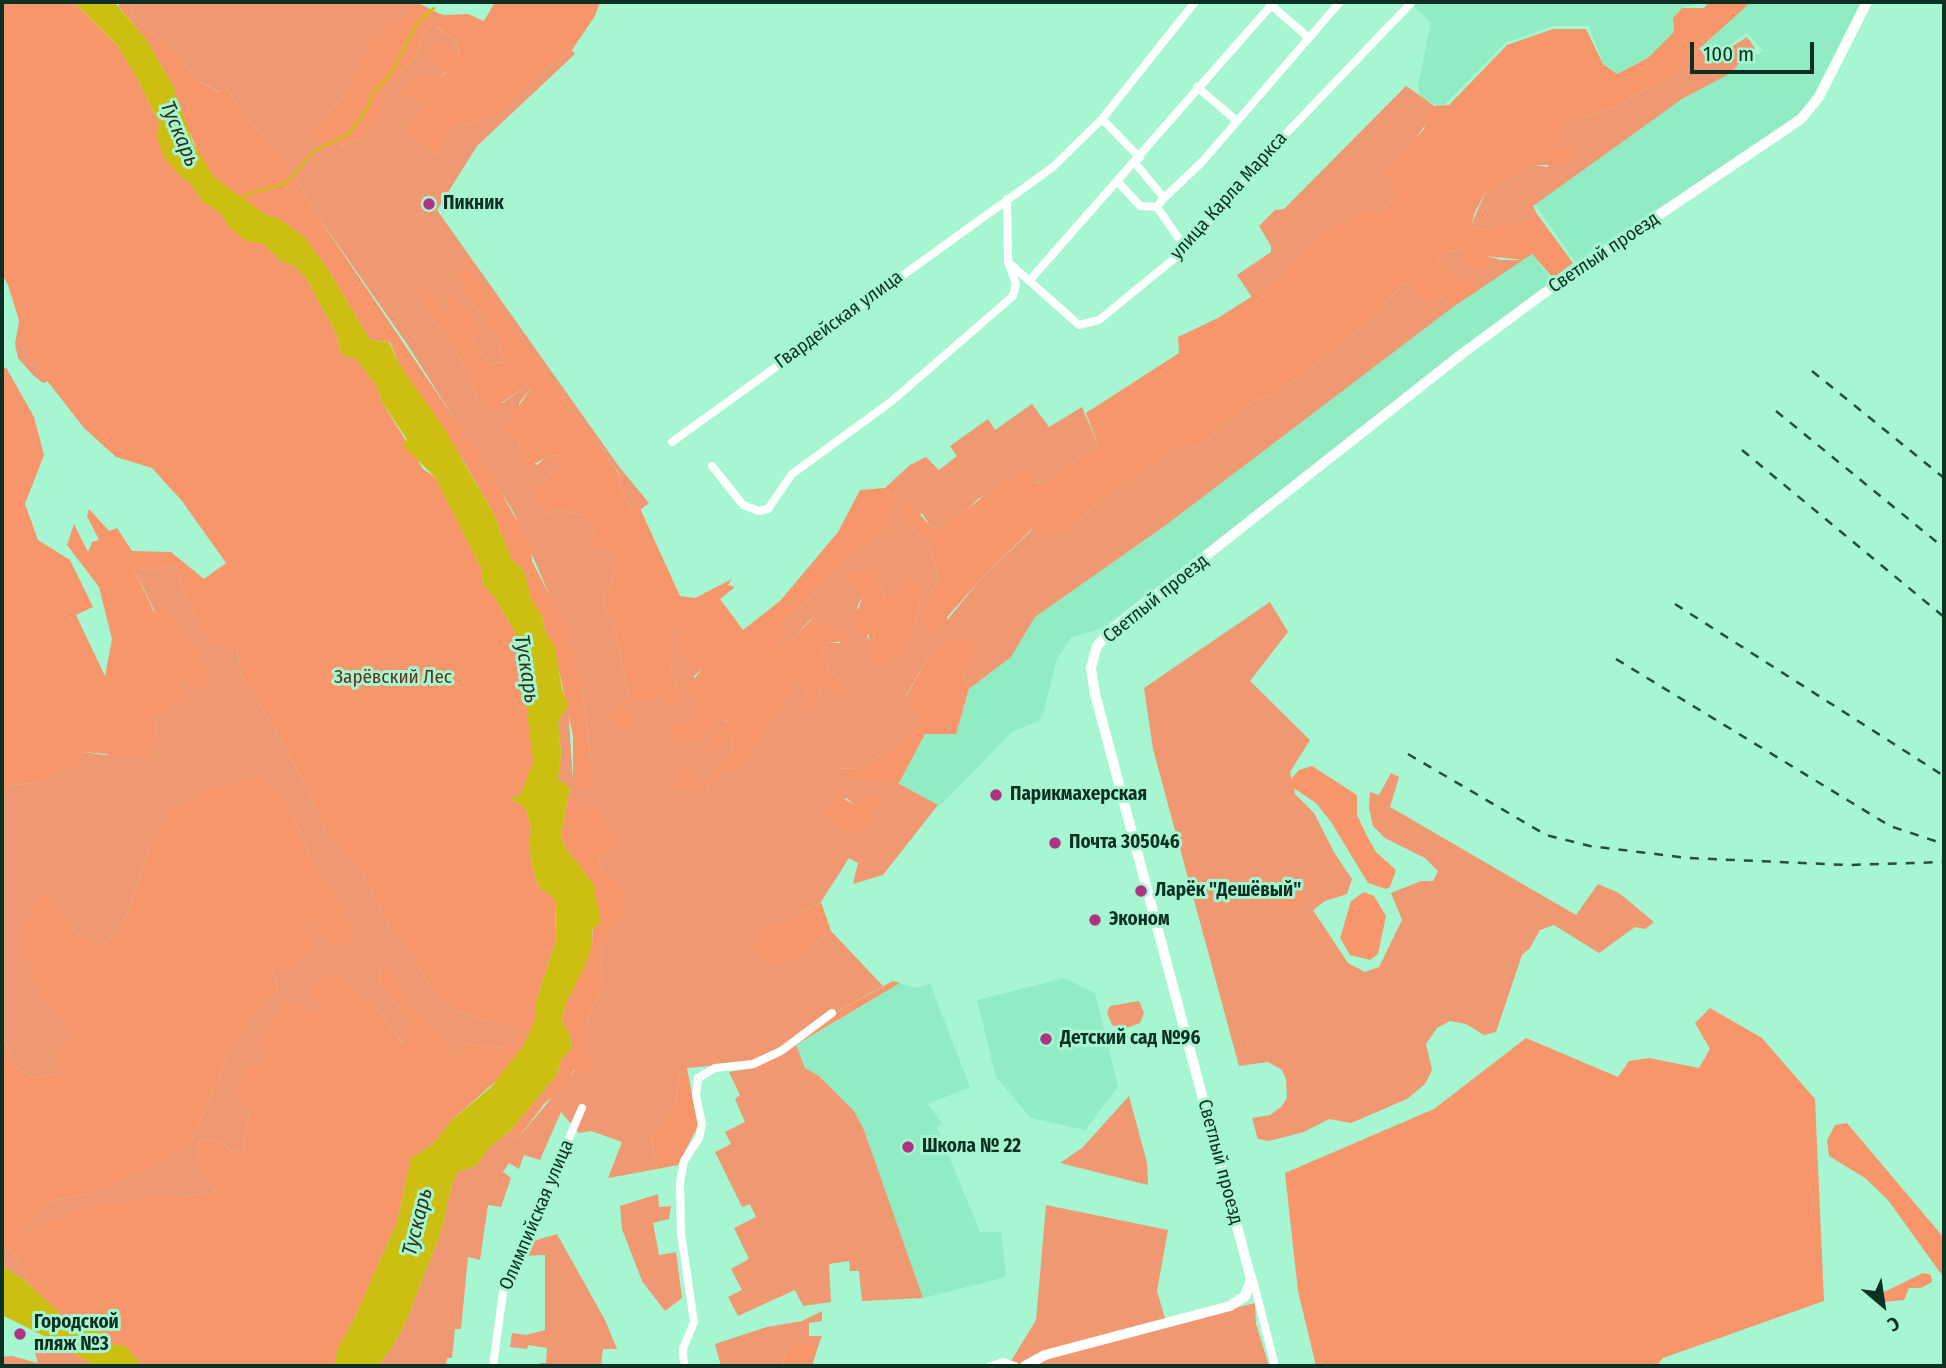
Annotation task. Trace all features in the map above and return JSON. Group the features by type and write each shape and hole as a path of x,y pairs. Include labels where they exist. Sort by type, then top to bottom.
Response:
{"street":[{"path":"712,466 743,505 760,511 768,509 792,474 891,401 1013,296 1016,284 1008,262 1007,199 1053,167 1102,120 1195,2"},
{"path":"1157,207 1202,162 1340,2"},
{"name":"улица Карла Маркса","path":"1008,262 1079,325 1090,325 1115,308 1186,249 1277,143 1412,2"},
{"name":"Светлый проезд","path":"1250,1270 1096,694 1091,668 1097,646 1109,632 1492,331 1558,283 1801,119 1819,97 1867,2"},
{"path":"1029,281 1138,160 1197,87 1272,3 1309,38"},
{"path":"1197,87 1237,121"},
{"path":"1102,120 1138,160 1164,198"},
{"path":"1118,182 1140,206 1157,207"},
{"name":"Гвардейская улица","path":"672,442 1007,199"},
{"path":"1157,207 1186,249"},
{"path":"684,1366 683,1349 694,1322 681,1233 680,1183 684,1161 699,1138 702,1124 696,1096 698,1078 715,1068 753,1064 781,1051 832,1013"},
{"name":"Олимпийская улица","path":"493,1366 503,1292 582,1108"},
{"path":"1025,1366 1045,1355 1238,1303 1250,1288 1250,1270"},
{"path":"1250,1270 1275,1366"},
{"path":"991,1366 1007,1362 1015,1366"}],"shaded area":[{"path":"127,2 420,2 384,36 371,40 346,92 318,126 340,146 359,139 378,106 381,94 416,56 426,29 440,14 445,15 436,27 454,39 460,56 439,79 402,94 431,105 407,134 436,156 454,127 492,118 509,105 531,81 572,50 575,54 477,146 437,210 620,468 649,503 640,510 638,505 632,510 619,486 620,475 528,348 468,298 498,338 504,362 490,364 471,340 478,335 451,323 420,302 453,346 472,381 478,399 502,403 527,386 533,386 519,403 520,457 537,465 546,457 562,455 557,470 537,485 544,514 556,510 583,515 594,532 582,546 610,550 615,569 610,587 603,597 604,606 614,626 629,699 612,726 625,735 625,706 633,699 651,702 663,695 682,694 672,676 668,631 678,626 682,652 705,667 694,676 696,702 688,726 701,741 720,718 727,722 714,749 730,732 733,751 702,782 691,768 683,778 682,787 670,788 708,787 714,778 755,744 788,698 793,682 802,686 807,693 803,711 825,685 843,683 828,670 821,652 828,643 840,643 845,632 811,619 793,638 771,652 781,622 800,609 845,559 871,544 887,527 899,475 910,465 926,457 939,470 957,456 950,446 988,419 995,430 1032,404 1049,427 1082,407 1098,445 1042,483 1012,480 978,499 968,509 950,517 942,529 930,526 922,513 904,524 928,540 939,579 930,594 948,619 980,580 1033,529 1074,526 1098,503 1177,444 1199,447 1252,402 1273,395 1320,361 1372,319 1404,283 1413,287 1425,301 1439,295 1453,307 1166,525 1035,617 1011,657 969,689 962,675 968,664 931,652 906,696 920,720 907,739 858,769 838,768 854,780 894,781 938,805 883,875 853,884 858,863 849,858 821,902 776,925 799,955 831,931 883,986 818,1022 800,1037 804,1040 796,1045 805,1068 819,1076 854,1111 864,1130 923,1298 862,1301 859,1271 850,1271 849,1261 829,1264 831,1302 803,1306 795,1290 738,1316 728,1297 742,1290 731,1269 749,1259 734,1228 756,1217 750,1204 742,1207 715,1152 731,1144 725,1132 745,1122 735,1099 740,1095 729,1072 755,1068 791,1047 744,1063 687,1068 688,1073 680,1075 675,1103 651,1138 657,1169 608,1178 622,1142 591,1131 579,1133 561,1112 540,1160 524,1155 519,1169 509,1163 503,1172 511,1178 501,1207 488,1205 480,1260 468,1257 461,1329 455,1329 452,1358 447,1358 446,1366 377,1366 391,1349 405,1324 442,1229 452,1184 459,1171 476,1166 489,1148 511,1130 517,1139 586,1057 586,1031 590,1012 601,992 602,937 615,878 604,874 598,859 615,845 574,802 570,788 558,779 561,754 558,721 568,706 573,781 591,760 582,686 550,596 513,511 407,344 315,212 288,164 245,116 227,88 219,92 195,78 176,53 135,18","holes":["851,569 878,580 886,598 921,597 913,635 871,646 857,607 865,592","846,798 855,805 853,834 824,817"]},
{"path":"1409,2 1706,2 1682,8 1673,18 1675,32 1648,58 1617,74 1603,64 1589,26 1553,26 1505,43 1441,108 1420,96 1418,86 1431,22"},
{"path":"1749,2 1861,2 1811,99 1798,116 1576,263 1533,202 1633,129 1763,51 1747,33 1710,58 1700,44"},
{"path":"1747,37 1755,48 1729,74 1682,99 1533,206 1537,214 1521,223 1500,223 1483,230 1471,226 1485,193 1535,165 1547,167 1573,144 1564,148 1554,146 1562,126 1616,106 1645,90 1690,60 1689,52 1700,48 1708,62"},
{"path":"1406,86 1429,102 1428,121 1410,146 1396,198 1375,214 1289,263 1279,279 1252,297 1237,275 1271,252 1271,246 1259,226 1275,210 1284,209"},
{"path":"1463,249 1501,260 1523,260 1477,291 1471,282 1462,283 1459,276 1437,260 1446,252"},
{"path":"1532,254 1554,283 1482,333 1226,535 1102,628 1071,638 1057,659 1044,712 1039,721 1012,732 939,807 899,783 925,734 956,734 969,689 1011,657 1035,617 1166,525 1446,311"},
{"path":"20,315 48,381 43,383 18,358 15,344"},
{"path":"174,566 194,615 237,648 241,675 306,786 326,833 363,873 390,929 407,948 431,988 455,1011 519,1030 514,1042 500,1048 467,1044 453,1062 447,1040 419,1015 383,959 379,983 409,1022 404,1045 376,1007 322,1014 262,1065 249,1110 243,1153 231,1151 222,1142 200,1139 197,1154 204,1176 217,1191 184,1197 158,1196 79,1210 15,1234 49,1201 87,1194 191,1141 228,1056 263,1002 278,991 272,969 305,916 337,896 309,854 292,814 150,846 127,915 104,945 75,932 49,894 40,996 75,1036 61,1073 35,1078 17,1068 2,1035 2,787 39,782 76,767 82,752 106,755 157,738 154,717 177,672 163,607 155,612 133,567 152,570"},
{"path":"1270,602 1288,632 1250,681 1310,740 1290,772 1295,794 1314,813 1335,854 1352,879 1347,894 1325,901 1313,910 1348,963 1365,972 1379,967 1402,920 1391,893 1421,881 1433,881 1438,871 1425,858 1385,838 1373,826 1369,808 1370,792 1379,795 1391,773 1399,777 1390,807 1576,915 1598,884 1619,893 1654,922 1645,929 1635,927 1599,953 1554,925 1540,930 1530,948 1522,955 1496,1032 1484,1035 1466,1024 1450,1021 1437,1028 1426,1044 1432,1070 1425,1084 1407,1099 1351,1123 1329,1119 1304,1132 1269,1141 1258,1139 1252,1118 1270,1115 1281,1107 1287,1098 1286,1079 1282,1070 1268,1062 1239,1066 1153,749 1144,688"},
{"name":"Детский сад №96","path":"1064,978 1095,993 1118,1087 1085,1130 1031,1118 996,1077 977,1000"},
{"name":"Школа № 22","path":"900,983 916,988 930,984 970,1087 928,1104 942,1123 937,1127 980,1232 1001,1232 1006,1277 923,1298 864,1130 854,1111 819,1076 805,1068 796,1045"},
{"path":"1139,1001 1144,1013 1140,1023 1124,1029 1112,1025 1107,1013 1110,1006"},
{"path":"1129,1096 1147,1163 1148,1185 1060,1163 1082,1148"},
{"path":"658,1194 659,1207 671,1206 669,1219 653,1223 659,1255 676,1252 682,1298 665,1311 642,1281 622,1229 620,1206"},
{"path":"1046,1205 1168,1230 1157,1291 1167,1325 1255,1303 1256,1324 1269,1366 1008,1366 1036,1320"},
{"path":"557,1234 605,1320 617,1349 603,1349 601,1366 540,1366 540,1363 546,1363 547,1348 528,1345 527,1349 510,1347 512,1333 526,1335 545,1330 545,1255 522,1256 526,1243"},
{"path":"2,1247 13,1251 28,1283 2,1265"},
{"path":"822,1311 822,1321 809,1323 809,1336 822,1336 818,1347 785,1348 783,1366 721,1366 715,1344 767,1327 802,1321"},
{"path":"48,1340 95,1366 2,1366 2,1357 12,1356 38,1363 34,1350 39,1343"}],"green space":[{"name":"Зарёвский Лес","path":"2,2 74,2 117,45 136,76 159,123 157,138 180,176 190,183 204,203 219,212 246,241 264,244 279,260 295,266 306,278 337,335 340,350 344,356 356,359 377,386 381,400 423,469 435,477 481,568 483,585 495,598 517,636 528,674 525,694 534,762 521,794 511,799 526,809 531,828 529,847 538,886 555,899 556,940 535,1004 536,1020 506,1072 450,1122 434,1143 411,1158 397,1222 355,1317 338,1348 334,1366 142,1366 125,1346 108,1344 98,1328 75,1328 28,1283 13,1251 2,1247 2,1035 17,1068 35,1078 61,1073 59,1052 74,1036 40,996 20,935 38,896 49,894 75,932 104,945 127,915 150,846 172,809 203,792 262,773 292,814 309,854 337,896 354,939 335,949 305,917 309,947 293,969 272,969 278,991 263,1002 228,1056 191,1141 151,1167 87,1194 49,1201 17,1233 78,1210 158,1195 184,1197 217,1191 204,1177 197,1154 200,1139 222,1142 231,1151 243,1153 249,1110 235,1093 247,1068 262,1065 260,1041 286,1000 321,1014 309,986 333,973 376,1007 403,1044 409,1022 379,983 383,958 419,1015 447,1040 453,1061 467,1044 500,1048 513,1042 519,1030 455,1011 431,988 407,948 390,929 363,873 326,833 306,786 241,675 237,648 212,643 194,615 174,566 152,570 133,567 154,612 164,606 199,656 210,682 194,691 178,674 183,698 154,717 157,738 149,757 82,752 77,767 39,782 2,787 2,366 7,369 34,417 44,455 25,504 38,540 70,560 93,607 76,615 105,676 112,639 99,587 67,545 74,524 88,552 92,542 99,540 87,516 89,509 109,531 117,528 132,551 171,552 204,579 226,563 182,501 152,468 116,457 84,428 45,378 26,343 2,274"},
{"path":"127,2 135,18 176,53 195,78 218,92 227,88 245,116 288,164 315,212 487,467 531,546 532,561 565,625 582,686 591,760 588,786 578,790 573,781 573,736 554,647 545,631 542,616 531,600 525,573 511,558 494,514 464,462 399,364 390,342 370,340 329,271 305,238 281,220 263,213 244,200 215,178 203,163 184,120 174,88 146,39 118,6"},
{"path":"495,2 600,2 595,16 572,50 531,81 509,105 492,118 454,127 436,156 407,134 416,116 430,105 401,94 404,86 423,74 439,79 446,72 427,54 434,42 460,55 454,39 435,26 445,15 468,14 484,21"},
{"path":"1709,2 1751,2 1700,48 1689,52 1690,60 1675,73 1616,106 1562,126 1555,146 1564,148 1573,143 1576,149 1569,165 1535,165 1485,193 1475,212 1471,226 1483,230 1500,223 1521,223 1537,214 1573,263 1553,278 1532,254 1523,260 1486,256 1483,268 1469,267 1462,249 1446,252 1437,260 1459,276 1462,282 1471,281 1477,291 1453,307 1439,295 1425,302 1413,287 1404,283 1372,319 1320,361 1273,395 1252,402 1199,447 1177,445 1098,503 1074,526 1044,537 1032,529 980,580 933,633 922,619 930,594 939,579 928,540 904,524 902,513 911,504 930,526 942,529 950,517 968,509 1004,479 1012,480 1019,471 1030,473 1036,483 1042,483 1098,445 1086,413 1179,353 1178,337 1218,318 1279,279 1289,263 1328,230 1370,208 1375,214 1396,198 1386,170 1424,129 1429,102 1434,106 1449,105 1507,45 1553,29 1586,29 1603,64 1617,74 1648,58 1674,32 1673,18 1682,8 1704,8"},
{"path":"418,3 440,14 426,29 416,56 381,94 379,122 359,139 325,151 313,136 346,92 371,39 384,36 384,21 396,24"},
{"path":"464,261 538,359 567,404 603,449 620,476 619,486 632,510 638,504 680,596 695,598 732,579 728,585 735,587 720,599 743,630 780,601 838,532 860,490 885,488 899,475 888,527 871,544 845,559 800,609 781,622 786,633 773,650 793,638 812,619 845,632 846,641 828,643 821,652 828,670 843,683 850,696 841,699 825,685 818,693 817,708 808,715 802,711 807,693 802,686 793,683 788,698 745,760 732,772 723,770 701,794 670,788 672,781 682,787 682,765 691,768 702,782 733,751 730,732 714,750 707,748 727,721 720,719 701,741 676,745 668,738 674,723 688,725 696,702 688,686 704,667 697,666 681,652 678,626 669,631 672,676 682,694 678,703 667,703 663,695 651,702 633,700 625,706 633,720 625,735 612,726 607,715 629,699 614,626 604,606 603,597 610,587 615,569 610,551 582,546 594,532 583,515 556,510 544,514 534,492 537,485 557,470 553,461 561,455 547,457 527,468 520,457 520,443 510,439 506,424 532,387 527,386 490,410 478,399 472,381 453,346 420,302 416,288 429,291 450,321 447,303 450,292 477,324 478,335 471,340 490,364 504,362 498,338 468,298 459,273"},
{"path":"879,565 878,580 886,598 897,597 904,577 915,580 921,597 913,635 899,654 883,667 869,660 869,635 862,634 853,625 864,592 846,580 851,569 861,572"},
{"path":"957,638 971,640 976,652 962,675 969,689 956,734 925,734 899,783 854,780 837,768 858,769 907,739 920,720 906,697 931,652"},
{"path":"1312,766 1357,795 1357,815 1367,836 1376,852 1396,870 1390,887 1386,889 1368,883 1331,822 1316,803 1292,787 1292,778 1299,770"},
{"path":"570,788 574,802 584,810 596,810 612,830 615,845 598,859 604,874 615,878 624,891 620,917 610,933 602,937 601,992 590,1012 586,1031 586,1057 594,1060 591,1072 574,1070 563,1088 545,1103 517,1139 511,1130 558,1073 560,1061 571,1049 570,1034 562,1022 566,1003 592,945 594,885 565,847 561,834"},
{"path":"868,794 881,798 864,833 853,834 840,829 824,817 837,795 855,805"},
{"path":"1288,881 1298,885 1302,895 1298,905 1288,909 1278,905 1274,895 1278,885"},
{"path":"1364,892 1374,896 1386,916 1378,954 1370,960 1350,955 1340,938 1351,901"},
{"path":"821,902 831,931 799,955 774,967 753,954 760,926 776,925"},
{"path":"893,981 900,983 804,1040 800,1036 818,1022"},
{"path":"1710,1008 1762,1038 1815,1099 1824,1301 1663,1358 1656,1366 1316,1366 1298,1291 1285,1173 1434,1109 1526,1038 1618,1077 1629,1061 1649,1058 1699,1068 1710,1049 1695,1023"},
{"path":"688,1073 698,1126 678,1165 657,1169 651,1138 675,1103 680,1075"},
{"path":"1847,1123 1944,1238 1944,1278 1888,1200 1865,1178 1829,1156 1827,1140 1835,1125"},
{"path":"1923,1273 1931,1275 1932,1282 1921,1288 1909,1288 1904,1300 1884,1302 1882,1293"},
{"path":"796,1341 818,1347 812,1366 783,1366 785,1348"}],"water":[{"name":"Тускарь","path":"74,2 114,2 146,39 174,88 193,143 215,178 263,213 281,220 305,238 329,271 370,340 389,342 399,364 442,425 494,514 511,558 525,573 531,599 542,616 545,631 555,647 562,689 568,706 558,721 561,754 558,779 570,788 561,834 565,847 594,885 601,922 592,930 592,945 585,966 566,1003 562,1022 570,1034 571,1049 560,1061 558,1073 511,1130 489,1148 476,1166 459,1171 452,1184 442,1229 405,1324 391,1349 377,1366 334,1366 338,1348 355,1317 397,1222 411,1158 434,1143 450,1122 491,1087 524,1045 535,1020 535,1004 556,940 555,899 538,886 529,847 531,828 526,809 511,799 521,794 533,762 525,694 528,674 517,636 495,598 483,585 481,568 435,477 403,446 407,440 381,400 377,386 356,359 344,356 340,350 337,335 306,278 295,266 279,260 264,244 246,241 231,229 219,212 204,203 190,183 180,176 164,157 157,138 159,123 136,76 117,45"},
{"path":"2,1265 28,1283 75,1328 98,1328 108,1344 125,1346 142,1366 95,1366 52,1340 2,1315"}],"waterway":[{"path":"244,200 245,195 286,183 314,151 348,134 368,107 371,96 391,73 417,23 434,8"}],"railway":[{"path":"1812,371 1944,478"},
{"path":"1776,411 1944,548"},
{"path":"1742,450 1944,617"},
{"path":"1675,604 1944,776"},
{"path":"1616,659 1890,826 1944,844"},
{"path":"1408,754 1546,835 1590,846 1688,858 1848,865 1944,862"}],"place":[{"name":"Пикник","path":"429,204"},
{"name":"Парикмахерская","path":"996,795"},
{"name":"Почта 305046","path":"1055,843"},
{"name":"Ларёк \"Дешёвый\"","path":"1141,891"},
{"name":"Эконом","path":"1095,920"},
{"name":"Детский сад №96","path":"1046,1039"},
{"name":"Школа № 22","path":"908,1147"},
{"name":"Городской пляж №3","path":"20,1334"}]}
